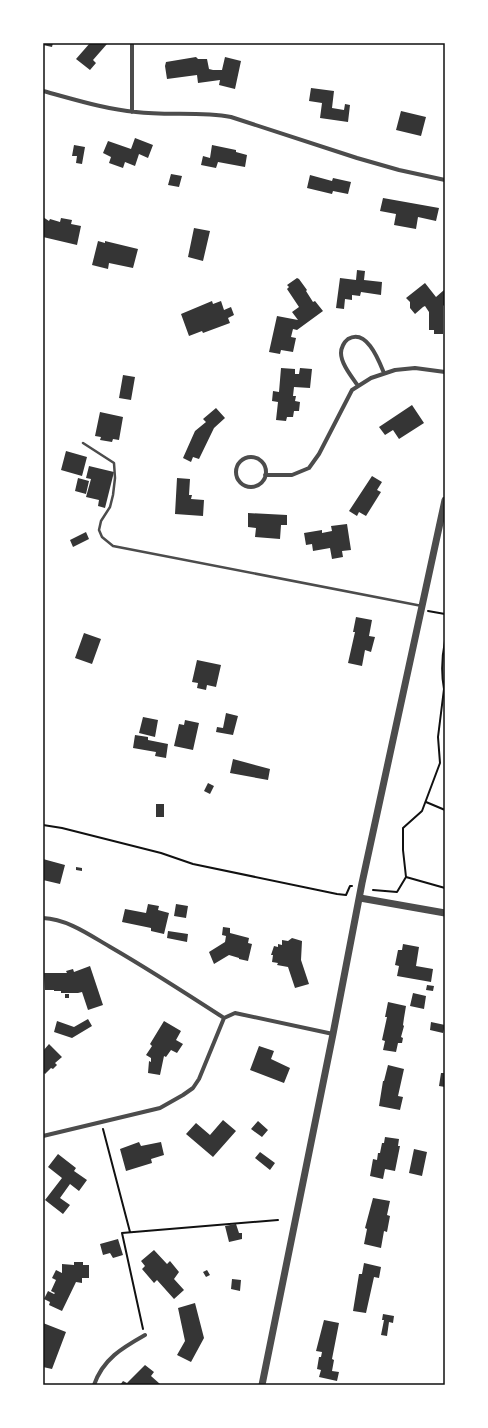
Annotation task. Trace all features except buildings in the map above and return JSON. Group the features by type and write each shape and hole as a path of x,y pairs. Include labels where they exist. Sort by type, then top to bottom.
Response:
{"street":[{"path":"132,43 132,112"},
{"path":"43,91 99,106 132,112 215,114 230,117 356,158 399,170 445,180"},
{"path":"358,386 344,363 341,353 343,344 348,339 355,337 361,338 367,342 373,350 384,373"},
{"path":"265,475 292,475 309,468 319,454 352,390 371,378 395,370 415,368 445,372"},
{"path":"246,458 255,458 259,459 265,466 265,475 260,483 247,486 240,481 236,472 242,460 246,458"},
{"path":"262,1385 360,898 445,500"},
{"path":"360,898 445,913"},
{"path":"43,918 52,918 80,929 136,962 224,1018"},
{"path":"43,1136 160,1108 193,1088 199,1079 224,1018 235,1013 333,1034"},
{"path":"94,1385 105,1363 128,1345 144,1335"}],"lane":[{"path":"83,442 114,463 115,478 113,495 110,508 101,521 99,530 102,537 113,546 422,606"}],"path":[{"path":"428,611 445,614"},
{"path":"374,890 397,892 406,877 402,828 422,811 440,763 438,737 444,689 442,681 445,640"},
{"path":"426,802 445,810"},
{"path":"43,825 62,828 161,853 193,864 337,894 346,895 350,886 352,886"},
{"path":"406,877 445,888"},
{"path":"102,1122 130,1232"},
{"path":"144,1335 122,1234 130,1232 278,1220"}]}
